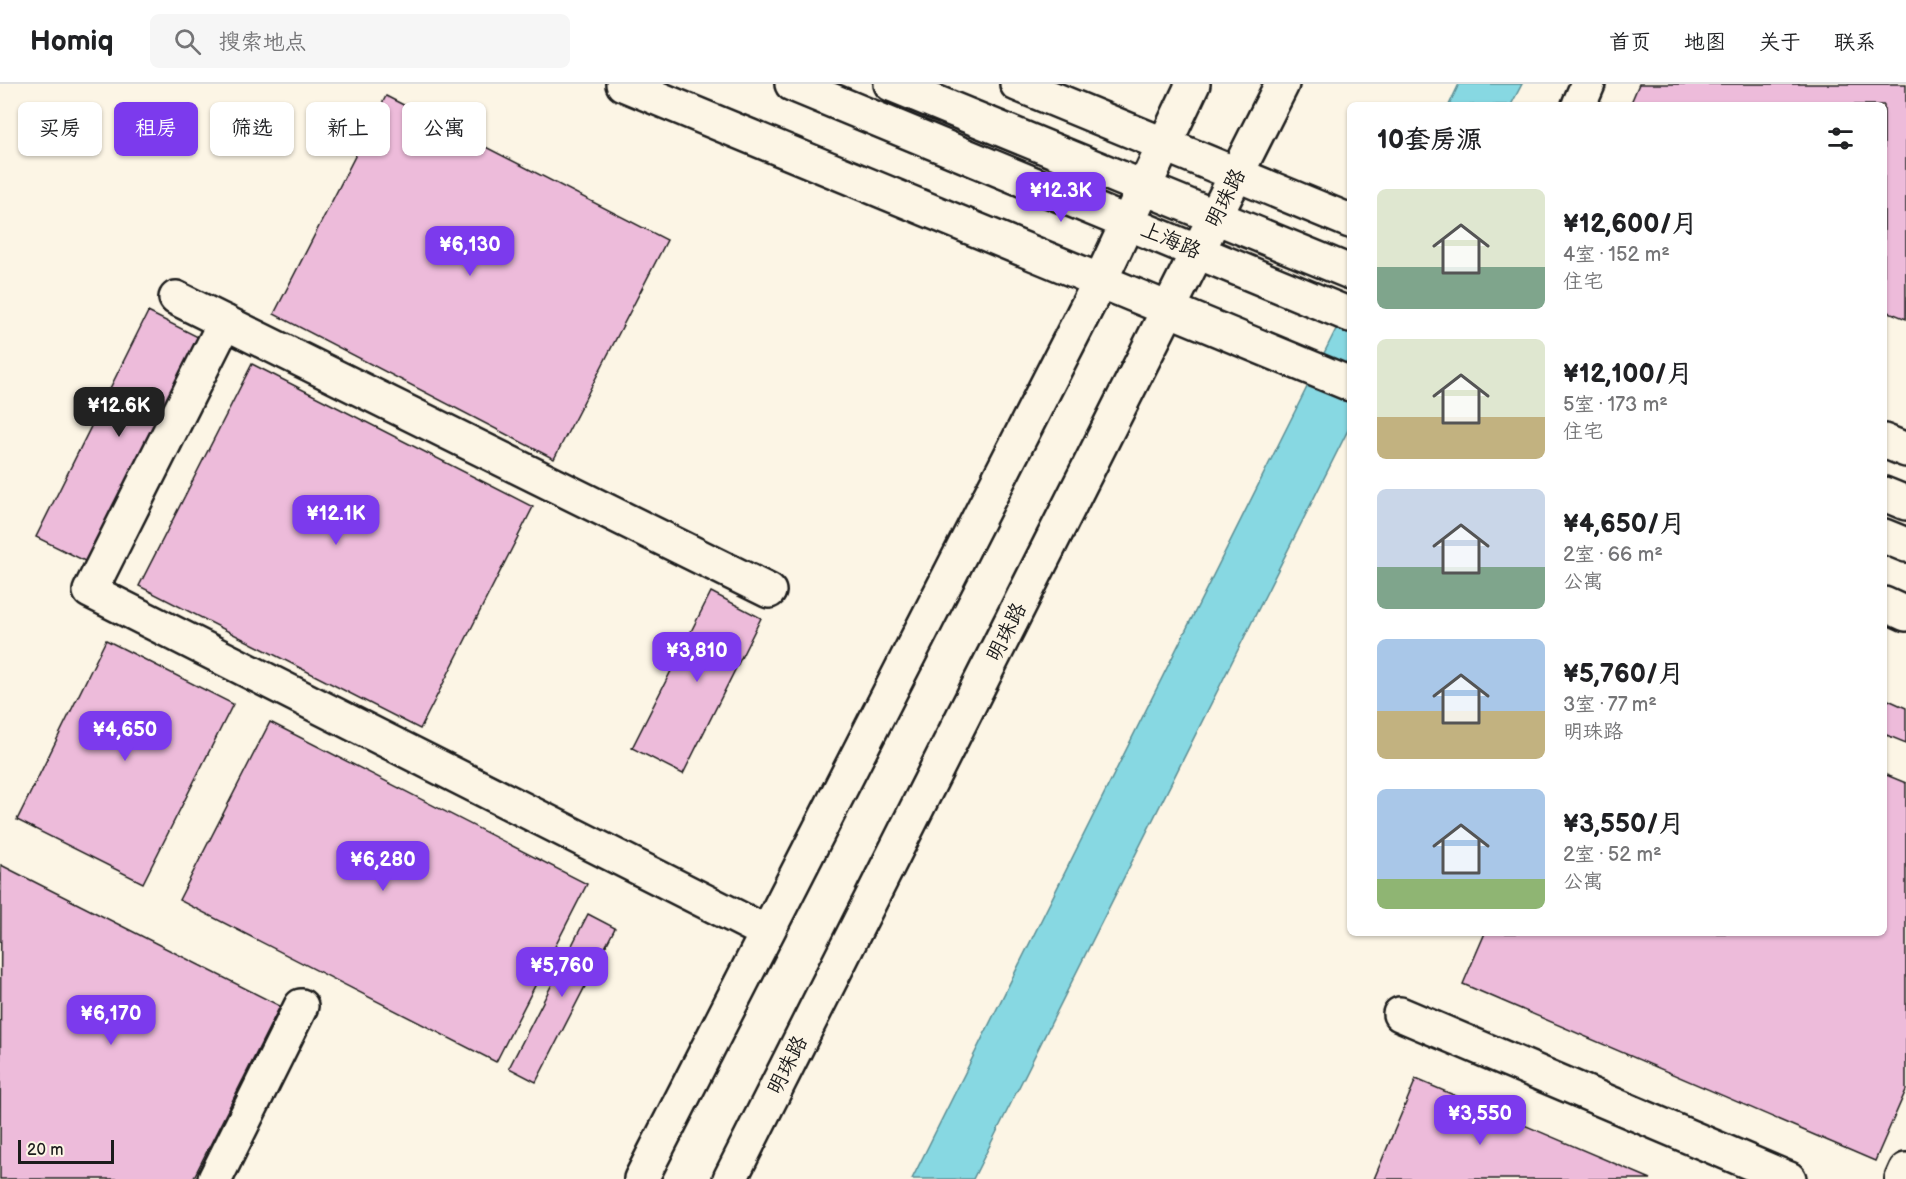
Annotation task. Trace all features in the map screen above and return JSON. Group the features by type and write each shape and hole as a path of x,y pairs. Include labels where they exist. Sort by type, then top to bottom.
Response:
{"main road":[{"path":"623,84 1347,383"},
{"name":"上海路","path":"792,84 1347,314"},
{"name":"上海路","path":"891,84 1347,271"},
{"path":"1017,84 1347,220"},
{"path":"642,1179 1100,281 1193,84"},
{"name":"明珠路","path":"730,1179 1282,84"},
{"path":"1580,102 1588,84"},
{"path":"176,298 769,591"},
{"path":"225,322 90,591 766,932"},
{"path":"1887,442 1906,450"},
{"path":"1887,495 1906,503"},
{"path":"1887,537 1906,545"},
{"path":"1887,605 1906,614"},
{"path":"215,1179 301,1006"},
{"path":"1400,1014 1789,1179"},
{"path":"1902,1179 1906,1170"}],"water":[{"path":"1459,84 1522,84 1513,102 1450,102"},
{"path":"1347,307 1347,432 973,1179 912,1179"}],"building":[{"path":"1639,84 1906,84 1906,319 1887,311 1887,102 1631,102"},
{"path":"386,96 402,104 402,156 486,156 486,147 667,240 554,459 274,314 355,156 390,156 390,102 383,102"},
{"path":"148,312 202,339 91,564 36,537"},
{"path":"252,364 533,507 420,729 139,586"},
{"path":"711,592 761,618 683,774 632,748"},
{"path":"106,640 233,704 143,883 17,820"},
{"path":"1887,699 1906,708 1906,743 1887,735"},
{"path":"270,722 587,884 496,1062 179,900"},
{"path":"1887,775 1906,783 1906,1090 1875,1161 1463,984 1484,936 1887,936"},
{"path":"1,865 280,1006 193,1179 0,1179"},
{"path":"588,914 615,928 536,1082 509,1068"},
{"path":"1416,1079 1651,1179 1374,1179"}]}
